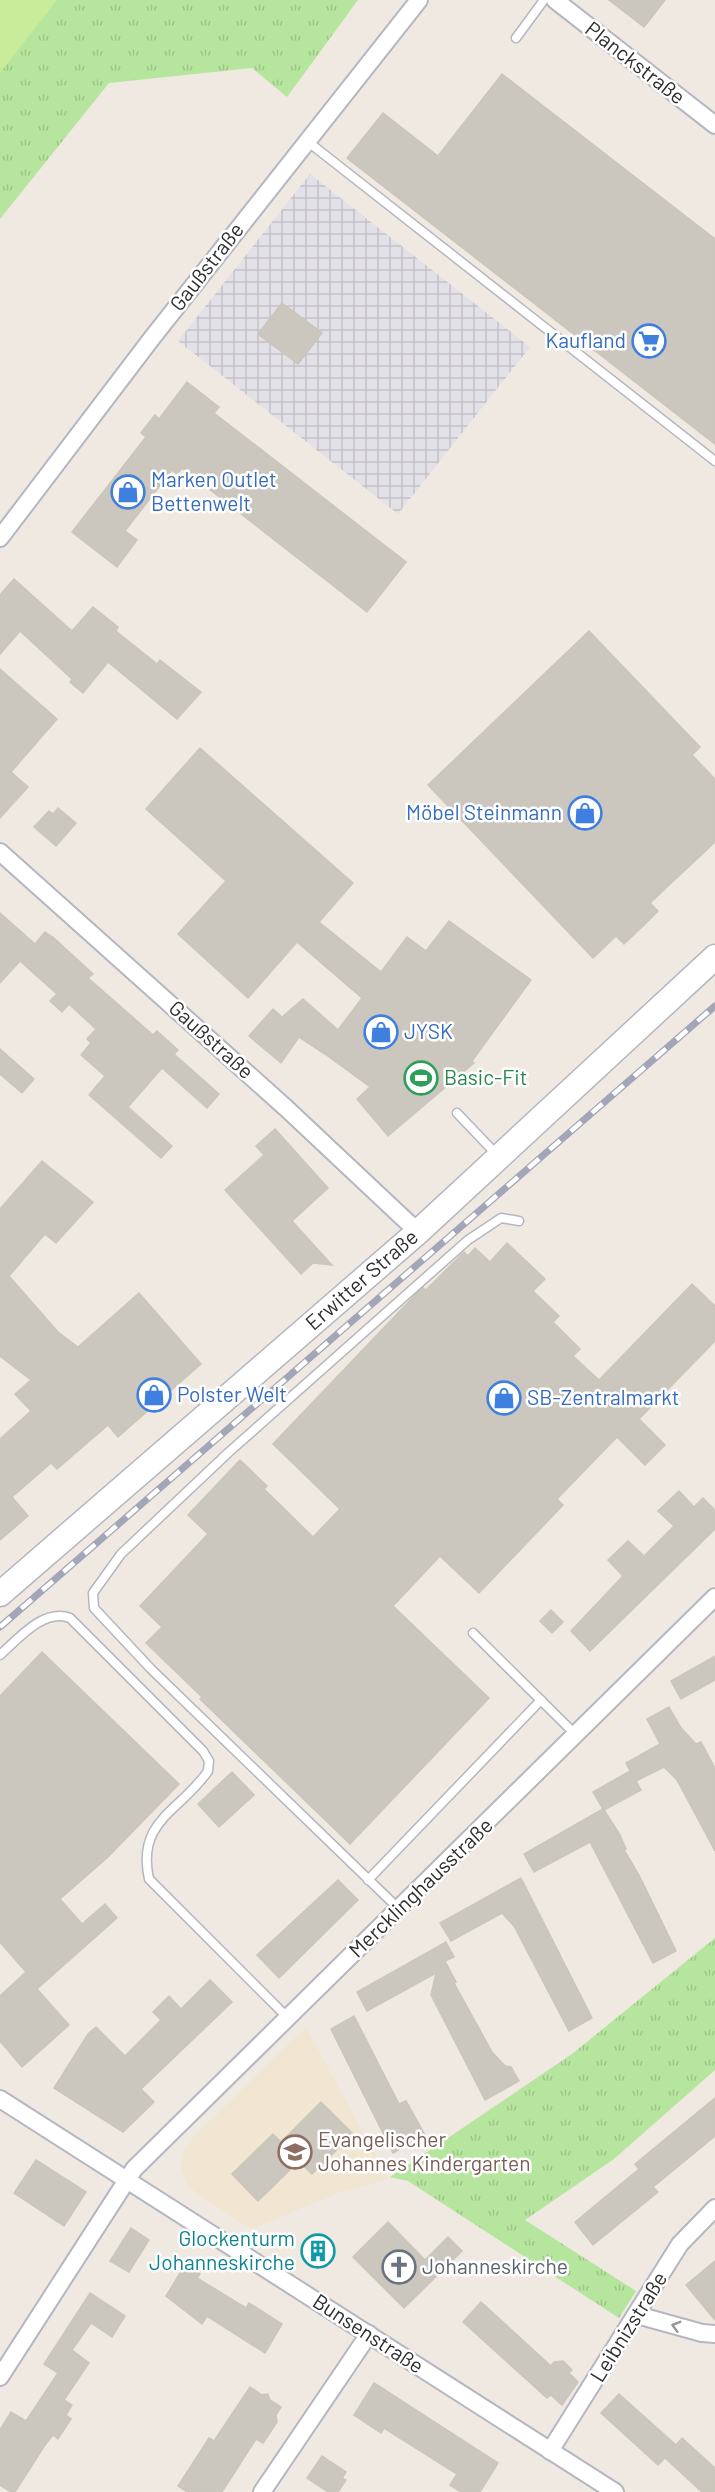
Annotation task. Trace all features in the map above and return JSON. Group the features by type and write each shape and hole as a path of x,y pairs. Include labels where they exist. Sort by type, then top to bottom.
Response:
{"main road":[{"name":"Erwitter Straße","path":"0,1594 418,1232 715,957"}],"street":[{"name":"Gaußstraße","path":"0,538 152,338 419,0"},
{"name":"Planckstraße","path":"555,0 715,126"},
{"name":"Gaußstraße","path":"0,852 286,1108 418,1232"},
{"name":"Mercklinghausstraße","path":"0,2377 126,2180 715,1597"},
{"name":"Bunsenstraße","path":"0,2099 615,2492"},
{"name":"Leibnizstraße","path":"550,2451 680,2244 715,2208"},
{"path":"637,2315 702,2333 715,2334"},
{"path":"262,2492 369,2334"}],"lane":[{"path":"516,38 544,0"},
{"path":"307,141 715,461"},
{"path":"457,1113 499,1157"},
{"path":"399,1909 151,1669 94,1608 93,1593 121,1554 229,1452 459,1248 501,1218 519,1221"},
{"path":"0,1655 48,1617 60,1614 70,1618 203,1751 209,1761 208,1771 156,1825 147,1845 146,1862 149,1879 288,2018"},
{"path":"473,1633 576,1735"},
{"path":"368,1880 540,1700"}],"shaded area":[{"path":"310,174 530,347 398,514 178,341"},
{"path":"306,2027 388,2179 338,2193 254,2228 247,2226 200,2196 187,2184 181,2168 184,2151 193,2138"}],"green space":[{"path":"0,0 358,0 287,97 252,68 109,83 0,219"},
{"path":"0,0 57,0 0,73"},
{"path":"715,1938 715,2070 614,2159 525,2220 636,2291 619,2318 408,2181 390,2177 572,2054"}],"building":[{"path":"609,0 665,0 644,27"},
{"name":"Kaufland","path":"502,74 715,239 715,444 347,158 383,113 438,156"},
{"path":"282,303 322,333 298,364 258,334"},
{"path":"187,382 219,407 214,413 406,562 367,612 182,468 177,474 172,470 125,531 137,540 117,567 72,532 146,437 141,433 155,415 159,419"},
{"path":"14,579 72,631 93,607 118,627 116,631 157,664 160,660 201,692 177,719 108,662 83,693 70,682 72,679 20,631 0,654 0,595"},
{"name":"Möbel Steinmann","path":"589,631 700,747 692,755 715,779 715,842 650,903 658,911 642,927 624,944 616,936 593,958 428,785"},
{"path":"0,669 57,719 11,772 28,787 0,818"},
{"path":"200,748 353,883 319,922 381,972 407,937 426,951 449,921 531,980 472,1061 474,1063 388,1136 357,1099 370,1087 325,1054 299,1037 281,1063 249,1036 273,1009 282,1017 303,999 338,1030 362,998 297,942 248,998 178,934 226,881 146,809"},
{"path":"58,808 76,823 56,846 34,827 49,811 53,814"},
{"path":"0,913 35,944 45,932 54,938 93,974 88,978 153,1035 157,1031 178,1050 174,1054 219,1094 207,1108 162,1068 128,1107 172,1146 161,1158 89,1095 105,1076 81,1055 91,1043 87,1039 96,1029 69,1004 62,1012 50,1001 57,994 20,961 0,983"},
{"path":"0,1049 34,1079 22,1093 0,1074"},
{"path":"275,1129 328,1188 292,1221 332,1265 313,1263 301,1274 225,1190 264,1155 256,1146"},
{"path":"42,1161 93,1202 56,1243 45,1234 9,1276 58,1332 78,1347 139,1293 201,1364 118,1437 108,1425 57,1469 51,1463 12,1497 28,1516 0,1540 0,1439 31,1411 15,1394 31,1380 0,1356 0,1209"},
{"path":"507,1243 545,1279 533,1291 559,1316 553,1322 580,1349 573,1356 599,1380 692,1284 715,1306 715,1341 639,1419 665,1445 645,1465 617,1437 557,1499 563,1505 479,1593 440,1556 393,1606 489,1698 350,1844 200,1699 202,1697 146,1643 162,1627 140,1606 208,1534 188,1515 240,1460 267,1486 264,1489 313,1537 340,1509 273,1444 415,1295 423,1288 426,1290 464,1252 468,1256 475,1248 490,1262"},
{"path":"679,1491 694,1507 703,1498 715,1510 715,1529 590,1651 571,1631 623,1576 608,1560 628,1541 644,1556 674,1526 658,1511"},
{"path":"551,1610 563,1622 552,1633 540,1621"},
{"path":"42,1652 179,1784 108,1857 60,1899 82,1924 105,1904 117,1918 37,1989 69,2025 22,2067 0,2041 0,1996 26,1972 0,1942 0,1696"},
{"path":"715,1656 715,1680 681,1699 671,1681"},
{"path":"669,1707 681,1728 696,1744 701,1742 715,1768 715,1851 677,1780 664,1767 636,1781 641,1790 604,1810 619,1833 626,1849 624,1850 639,1875 676,1951 653,1963 590,1842 534,1872 524,1854 603,1809 593,1792 630,1771 635,1780 626,1763 660,1744 647,1719"},
{"path":"232,1772 254,1795 219,1827 198,1804"},
{"path":"521,1878 592,2018 569,2031 514,1926 502,1913 451,1941 440,1923"},
{"path":"338,1880 358,1900 279,1978 257,1955"},
{"path":"446,1942 454,1957 445,1961 456,1982 454,1983 492,2052 505,2066 511,2067 519,2081 485,2100 431,1995 436,1973 367,2011 357,1992"},
{"path":"210,1980 232,2002 141,2089 154,2102 123,2132 54,2088 88,2034 96,2027 125,2056 161,2020 153,2012 169,1996 181,2009"},
{"path":"354,2016 399,2104 406,2101 425,2135 393,2153 331,2029"},
{"path":"715,2098 715,2136 653,2187 658,2192 593,2245 575,2222 639,2169 635,2164"},
{"name":"Evangelischer Johannes Kindergarten","path":"321,2102 353,2134 312,2174 299,2161 258,2201 232,2174 273,2134 281,2142"},
{"path":"36,2160 86,2192 64,2226 14,2193"},
{"name":"Johanneskirche","path":"388,2222 425,2260 448,2237 462,2251 404,2308 353,2257"},
{"path":"131,2228 149,2240 129,2272 110,2261"},
{"path":"715,2261 715,2320 686,2285"},
{"path":"185,2265 200,2274 197,2278 246,2308 249,2303 282,2324 265,2353 207,2316 202,2324 166,2296"},
{"path":"90,2293 125,2316 112,2337 91,2323 72,2350 89,2363 64,2400 72,2405 66,2415 71,2419 58,2439 53,2435 15,2492 11,2492 0,2485 0,2430 11,2412 26,2421 58,2373 44,2364"},
{"path":"481,2302 551,2366 554,2362 563,2361 572,2370 569,2373 578,2382 562,2405 551,2395 547,2398 463,2322"},
{"path":"374,2383 498,2463 480,2492 461,2492 450,2485 457,2474 384,2428 381,2433 354,2415"},
{"path":"250,2387 262,2395 268,2394 270,2400 281,2407 276,2415 277,2422 263,2443 256,2439 222,2492 187,2492 178,2486 209,2438 214,2441"},
{"path":"619,2394 676,2445 682,2438 715,2468 715,2492 702,2492 665,2458 658,2465 601,2413"},
{"path":"322,2456 346,2472 342,2478 346,2480 338,2492 328,2492 307,2478"}],"railway":[{"path":"0,1627 715,1006"}],"place":[{"name":"Kaufland","path":"649,341"},
{"name":"Marken Outlet Bettenwelt","path":"128,492"},
{"name":"Möbel Steinmann","path":"585,813"},
{"name":"JYSK","path":"381,1032"},
{"name":"Basic-Fit","path":"421,1078"},
{"name":"Polster Welt","path":"154,1395"},
{"name":"SB-Zentralmarkt","path":"504,1398"},
{"name":"Evangelischer Johannes Kindergarten","path":"295,2152"},
{"name":"Glockenturm Johanneskirche","path":"318,2251"},
{"name":"Johanneskirche","path":"399,2267"}]}
